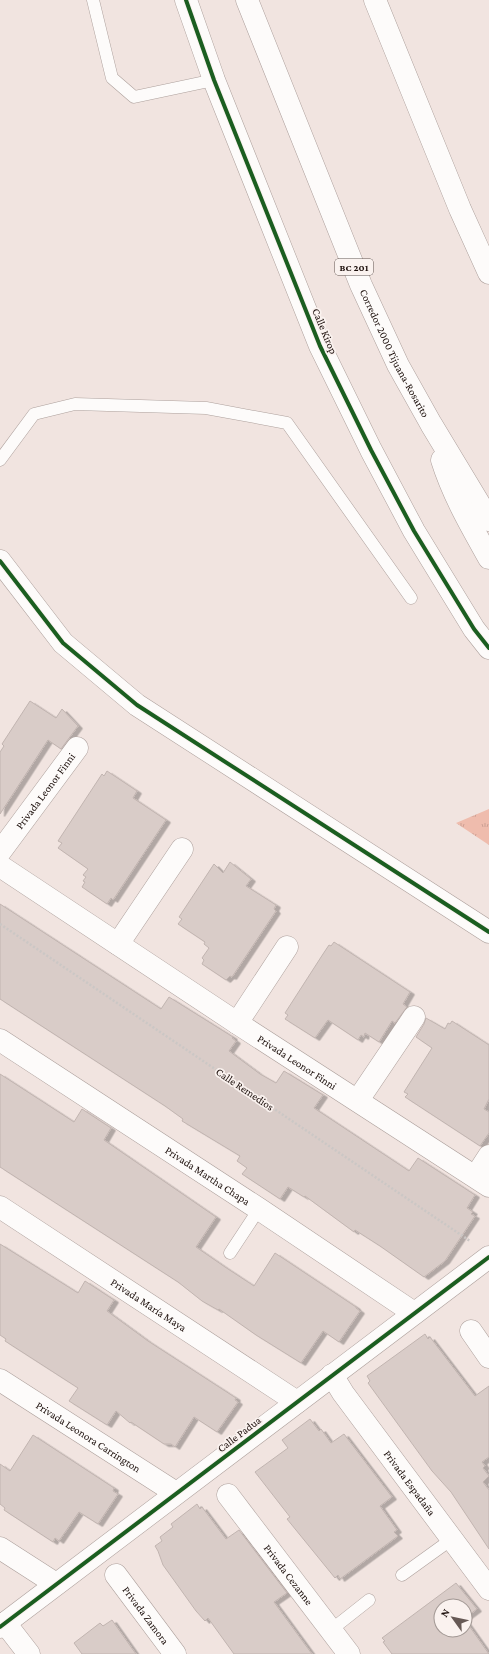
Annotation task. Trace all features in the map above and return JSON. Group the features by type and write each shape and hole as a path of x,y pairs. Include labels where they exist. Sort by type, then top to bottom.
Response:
{"main road":[{"name":"Calle Kirop","path":"186,0 214,80 320,346 371,450 414,531 474,629 489,648"},
{"name":"Corredor 2000 Tijuana-Rosarito","path":"247,0 361,285 398,365 431,424 489,520"},
{"path":"375,0 460,209 489,273"},
{"path":"431,424 449,481 458,501 489,558"},
{"path":"0,561 63,643 137,705 489,932"},
{"name":"Privada Leonor Finni","path":"0,852 77,748"},
{"path":"118,944 182,849"},
{"name":"Privada Leonor Finni","path":"0,866 482,1181 489,1156"},
{"path":"237,1022 287,947"},
{"path":"358,1100 414,1017"},
{"name":"Privada Martha Chapa","path":"0,1040 259,1208 414,1313"},
{"name":"Privada María Maya","path":"0,1207 297,1402"},
{"name":"Calle Padua","path":"2,1625 414,1313 482,1251"},
{"path":"470,1331 489,1357"},
{"name":"Privada Espadaña","path":"332,1375 343,1393 489,1589"},
{"name":"Privada Leonora Carrington","path":"0,1380 176,1493"},
{"name":"Privada Cezanne","path":"228,1494 349,1654"},
{"path":"0,1548 56,1584"},
{"name":"Privada Zamora","path":"116,1575 167,1651"},
{"path":"2,1625 29,1654"}],"lane":[{"path":"93,0 112,78 134,97 214,80"},
{"path":"0,460 34,414 75,404 206,408 287,423 411,598"},
{"path":"230,1253 259,1208"},
{"path":"402,1575 452,1539"},
{"path":"331,1630 369,1600"}],"green space":[{"path":"489,809 489,845 456,823"}],"building":[{"path":"30,701 56,718 62,709 78,726 61,749 48,740 0,814 0,752 4,746 2,744"},
{"path":"107,771 137,791 133,798 166,820 113,900 111,898 107,904 82,887 85,882 83,881 86,877 83,875 88,869 58,848 62,843 58,841 102,774 104,776"},
{"path":"230,862 251,879 246,886 276,905 274,909 276,911 232,977 230,976 226,980 202,964 204,960 202,958 209,948 204,944 205,942 178,924 182,919 179,917 214,864 223,873"},
{"path":"0,904 161,1009 169,997 233,1037 232,1038 236,1041 229,1051 260,1074 276,1083 284,1071 323,1095 314,1108 409,1171 418,1158 475,1195 467,1208 473,1212 471,1214 475,1216 445,1261 424,1277 380,1246 355,1230 354,1232 305,1196 304,1197 288,1187 280,1199 242,1174 247,1168 237,1161 240,1156 182,1121 183,1119 165,1106 0,999"},
{"path":"334,942 410,992 403,1004 407,1007 395,1023 392,1021 379,1042 365,1033 364,1037 361,1035 358,1040 328,1020 315,1038 285,1019 288,1015 285,1013 329,945 331,946"},
{"path":"426,1018 445,1029 448,1023 450,1024 452,1021 489,1045 489,1099 484,1109 489,1112 489,1133 480,1146 405,1097 408,1094 404,1092 432,1048 416,1037"},
{"path":"0,1074 74,1122 82,1109 111,1128 104,1140 216,1217 196,1247 254,1286 275,1253 356,1307 360,1311 339,1342 323,1331 301,1363 256,1335 219,1309 218,1310 202,1301 178,1282 0,1167"},
{"path":"0,1244 78,1293 85,1281 114,1300 107,1311 148,1341 236,1398 235,1400 238,1402 217,1432 194,1417 175,1447 171,1444 164,1444 131,1422 130,1423 116,1411 107,1425 69,1401 78,1388 5,1341 6,1339 0,1335"},
{"path":"425,1334 428,1339 430,1337 475,1396 489,1386 489,1457 482,1462 485,1466 483,1468 489,1476 483,1482 489,1490 489,1549 451,1492 432,1471 368,1383 370,1381 367,1376"},
{"path":"310,1419 319,1431 321,1429 331,1443 344,1434 392,1497 380,1506 397,1530 394,1532 398,1536 340,1579 338,1575 335,1578 287,1519 290,1517 255,1472 288,1448 282,1440"},
{"path":"33,1435 114,1488 113,1491 118,1494 98,1524 79,1512 59,1541 55,1538 53,1542 4,1510 5,1508 0,1504 0,1464 10,1471"},
{"path":"197,1504 200,1509 202,1507 226,1539 239,1530 287,1593 274,1602 312,1654 234,1654 208,1618 205,1621 196,1611 163,1565 155,1546 162,1541 160,1537 173,1527 171,1524"},
{"path":"456,1583 468,1598 436,1598"},
{"path":"433,1600 433,1638 473,1638 473,1631 489,1654 392,1654 383,1642 385,1641 382,1638"},
{"path":"473,1604 477,1609 473,1612"},
{"path":"112,1620 136,1654 82,1654 74,1643 100,1623 103,1626"}],"cycle path":[{"path":"186,0 214,80 320,346 371,450 414,531 474,629 489,648"},
{"path":"0,561 63,643 137,705 489,932"},
{"path":"0,1627 489,1257"}]}
